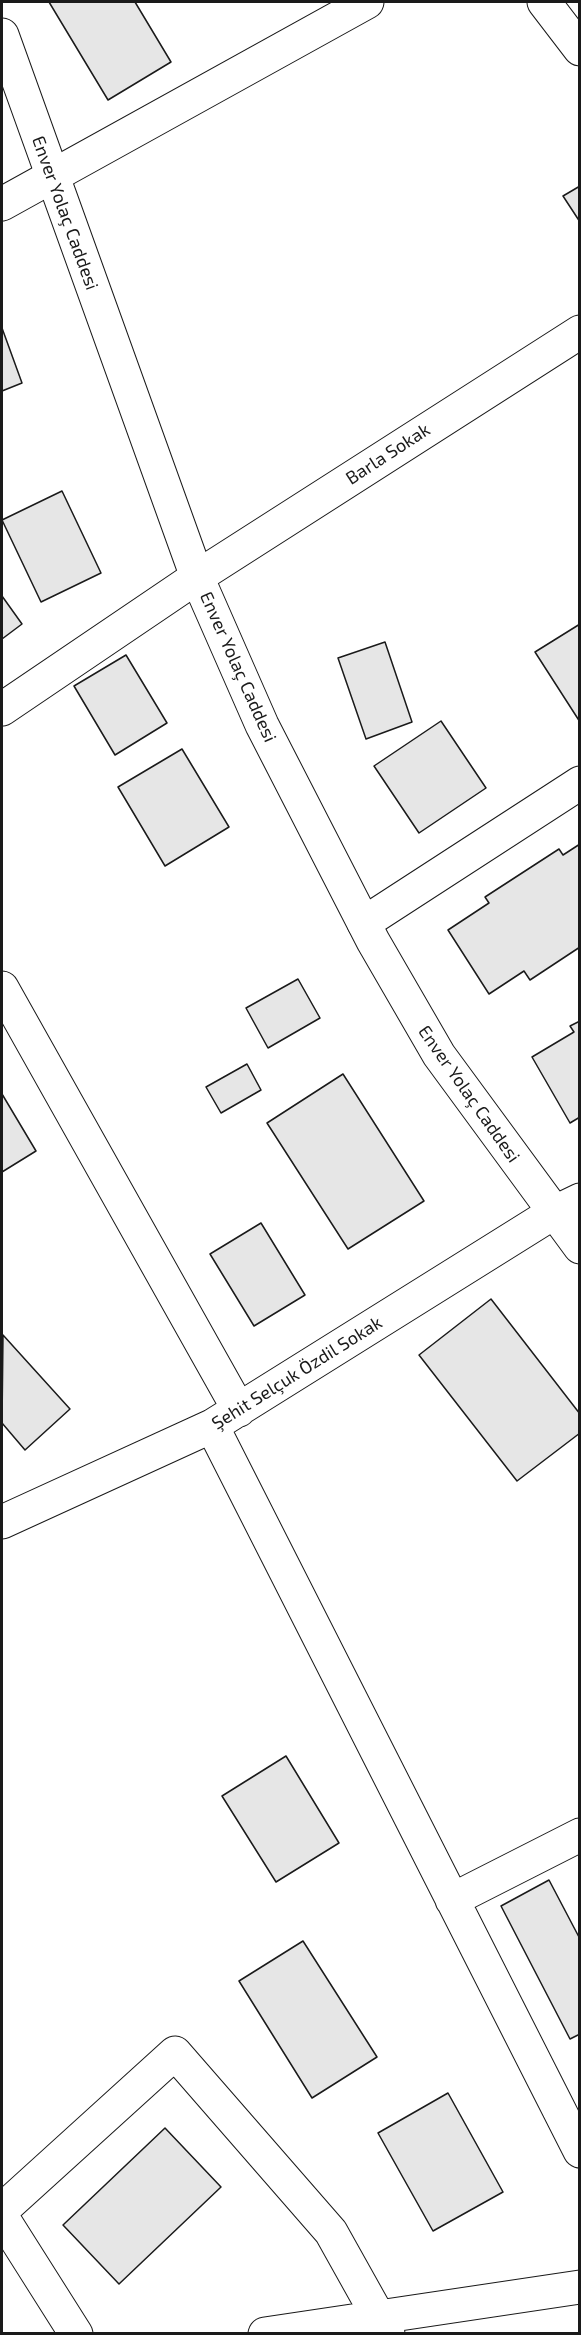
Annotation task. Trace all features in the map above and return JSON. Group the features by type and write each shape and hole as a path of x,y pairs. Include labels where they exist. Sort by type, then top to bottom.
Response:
{"street":[{"path":"2,204 367,2"},
{"path":"544,2 579,50"},
{"name":"Enver Yolaç Caddesi","path":"2,35 197,577 262,724 364,923 438,1055 566,1206 579,1247"},
{"name":"Barla Sokak","path":"2,709 197,577 579,332"},
{"path":"364,923 579,783"},
{"path":"2,988 225,1418 452,1900 579,2151"},
{"name":"Şehit Selçuk Özdil Sokak","path":"2,1522 225,1418 566,1206"},
{"path":"452,1900 579,1835"},
{"path":"2,2210 175,2053 330,2232 385,2325"},
{"path":"2,2217 76,2334"},
{"path":"265,2334 385,2325 579,2287"}],"building":[{"path":"49,2 135,2 171,62 108,100"},
{"path":"580,186 580,222 563,196"},
{"path":"2,328 22,383 2,391"},
{"path":"62,491 101,573 41,602 2,520"},
{"path":"2,596 22,624 2,639"},
{"path":"580,624 580,722 535,652"},
{"path":"385,642 412,722 366,739 338,658"},
{"path":"126,655 167,723 115,755 74,686"},
{"path":"441,721 486,788 419,833 374,766"},
{"path":"182,749 229,827 165,866 118,787"},
{"path":"580,844 580,947 530,980 524,971 489,994 448,930 489,903 485,897 559,849 563,855"},
{"path":"298,979 320,1018 268,1048 246,1008"},
{"path":"580,1021 580,1117 570,1123 532,1057 574,1032 570,1026"},
{"path":"247,1064 261,1090 221,1113 206,1087"},
{"path":"343,1074 424,1201 348,1249 267,1123"},
{"path":"2,1094 36,1151 2,1172"},
{"path":"261,1223 305,1295 254,1326 210,1254"},
{"path":"491,1299 580,1414 580,1433 517,1481 419,1355"},
{"path":"3,1335 70,1409 25,1450 2,1423"},
{"path":"286,1756 339,1843 276,1882 222,1796"},
{"path":"549,1880 580,1939 580,2034 570,2039 501,1906"},
{"path":"303,1941 377,2057 312,2098 239,1981"},
{"path":"448,2093 503,2192 433,2231 378,2133"},
{"path":"165,2128 221,2187 119,2284 63,2225"}]}
